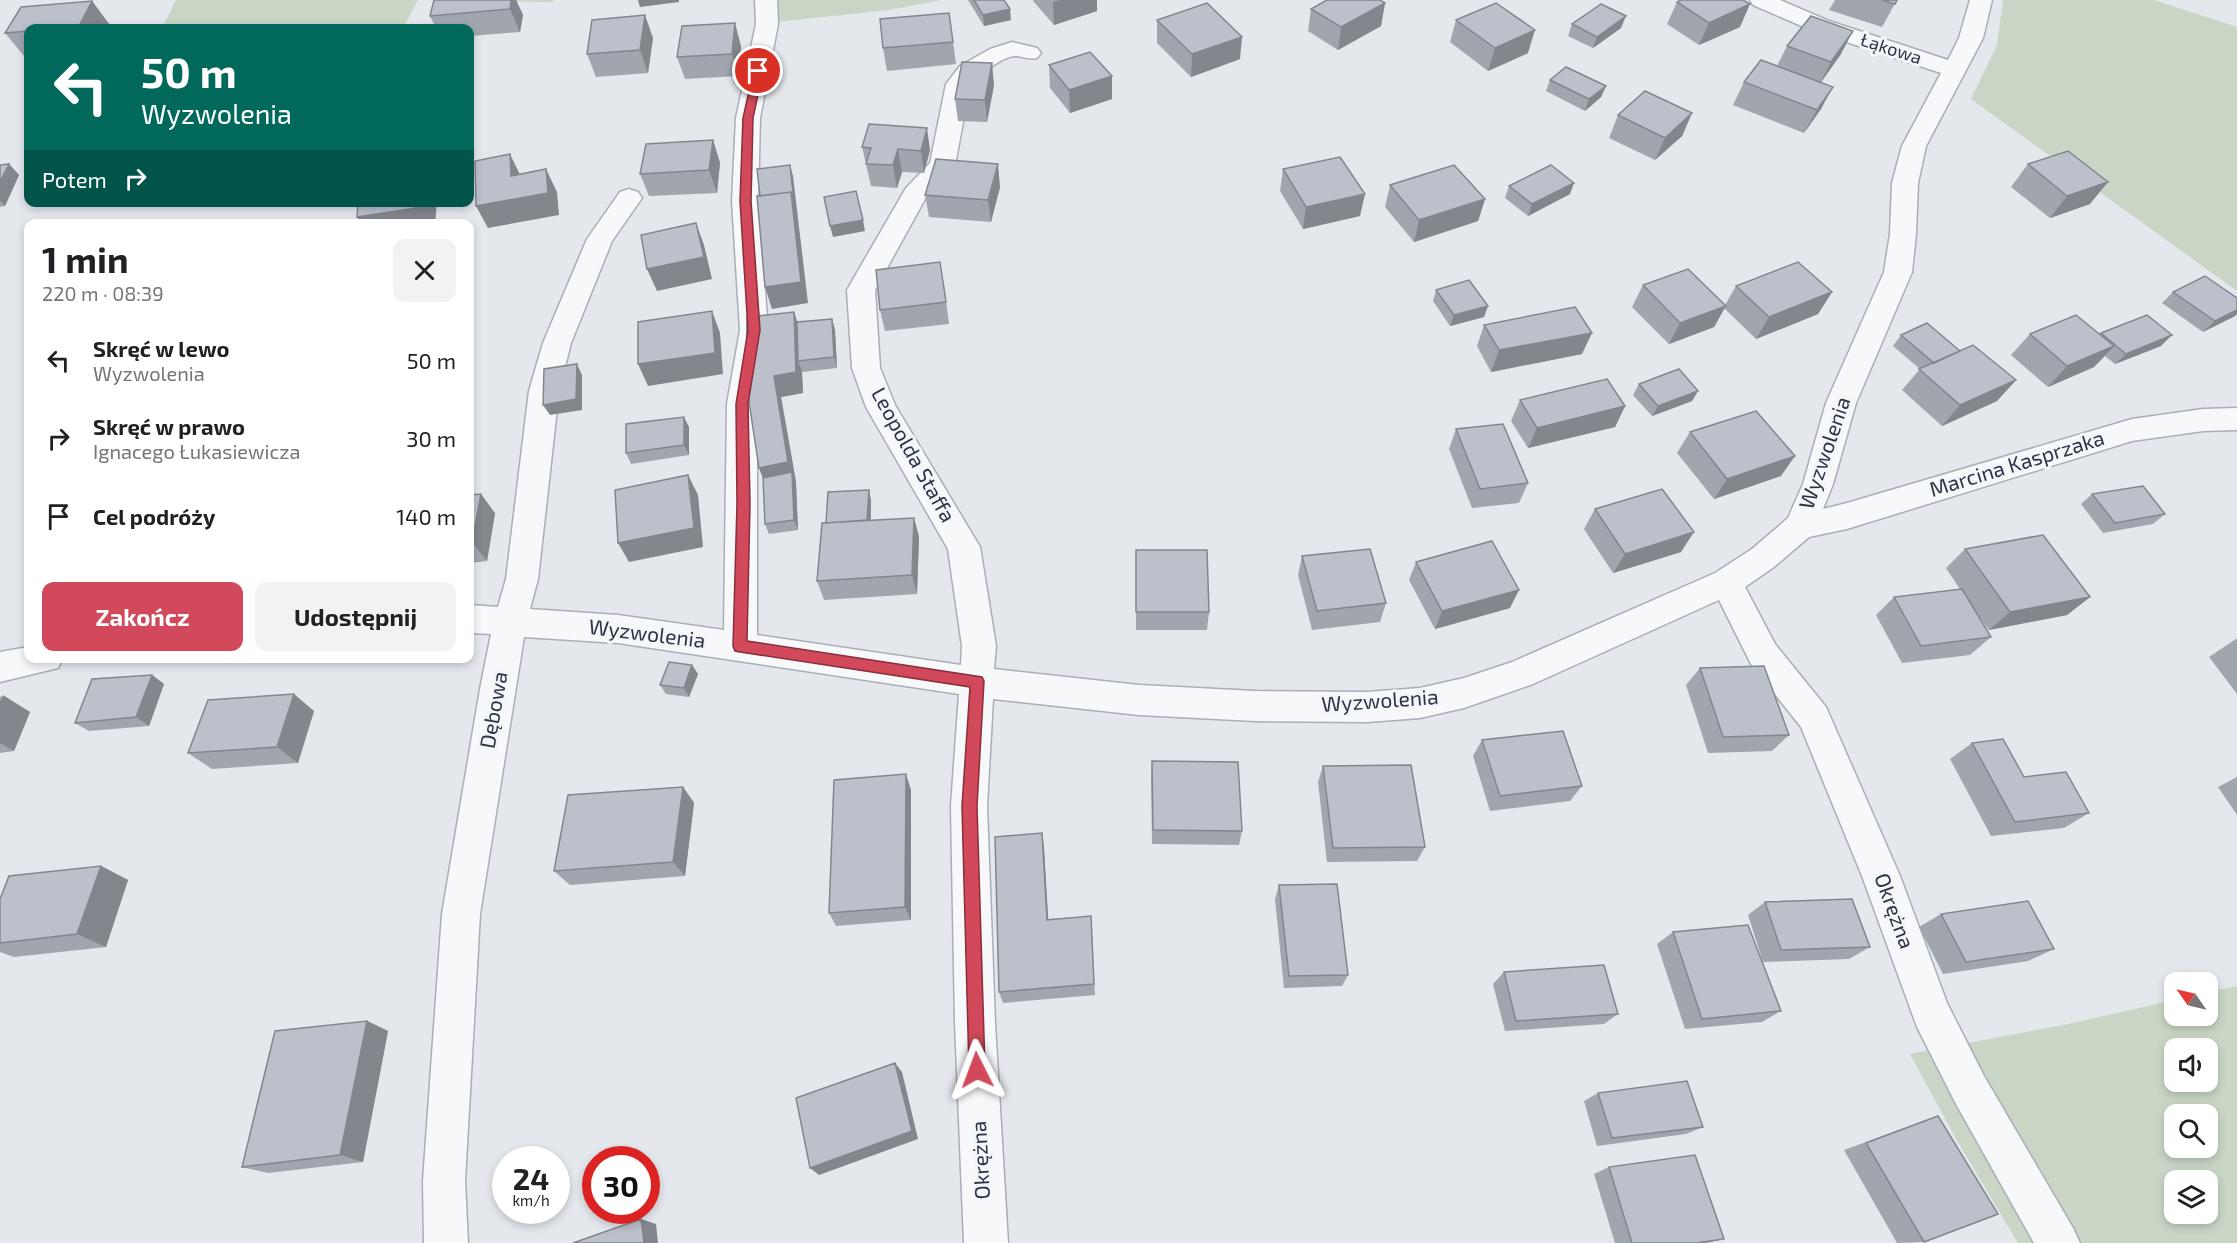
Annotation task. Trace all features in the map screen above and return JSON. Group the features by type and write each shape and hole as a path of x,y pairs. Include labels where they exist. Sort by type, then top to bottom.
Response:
{"street":[{"path":"740,646 743,504 742,404 754,330 745,201 748,118 767,24 766,0"},
{"name":"Łąkowa","path":"1761,0 1821,26 1955,70"},
{"name":"Wyzwolenia","path":"474,619 618,629 977,681 1139,700 1255,706 1367,707 1420,703 1464,693 1521,674 1726,582 1763,558 1800,526 1818,484 1841,403 1898,272 1903,234 1905,183 1914,146 1971,38 1980,0"},
{"name":"Leopolda Staffa","path":"977,681 980,646 964,547 881,407 866,368 861,290 915,194 942,165 958,84 968,71 998,54 1012,49 1029,53"},
{"name":"Dębowa","path":"446,1243 444,1181 461,914 511,620 522,579 544,391 557,343 600,239 629,198"},
{"name":"Marcina Kasprzaka","path":"1800,526 1847,516 2132,430 2204,420 2237,419"},
{"name":"Okrężna","path":"1726,582 1763,654 1814,718 1881,876 1931,1013 1970,1090 2058,1243"},
{"path":"0,667 24,662"},
{"name":"Okrężna","path":"977,681 969,806 975,1023 986,1243"}],"green space":[{"path":"176,0 418,0 405,24 164,24"},
{"path":"418,0 553,0 553,2"},
{"path":"775,0 941,0 889,10 776,22"},
{"path":"2003,0 2154,0 2237,27 2237,291 1971,99 1997,45"},
{"path":"2237,986 2237,1243 2018,1243 1955,1137 1910,1054 2068,1024 2164,1002 2164,1026 2218,1026 2218,990"}],"building":[{"path":"434,0 511,0 510,9 430,16"},
{"path":"974,0 1004,0 1010,9 983,15"},
{"path":"1327,0 1380,0 1385,3 1341,27 1311,9"},
{"path":"1681,0 1743,0 1750,4 1709,23 1677,2"},
{"path":"1882,0 1897,0 1895,4"},
{"path":"92,1 80,24 24,24 24,31 5,33 21,7"},
{"path":"1207,3 1242,37 1192,54 1157,20"},
{"path":"1496,3 1535,30 1495,48 1456,20"},
{"path":"1601,4 1626,16 1597,37 1572,24"},
{"path":"949,13 953,42 883,48 880,19"},
{"path":"645,15 640,50 587,54 592,20"},
{"path":"1811,16 1853,31 1831,62 1787,46"},
{"path":"735,23 732,54 677,57 682,26"},
{"path":"1090,52 1112,76 1069,90 1049,65"},
{"path":"1761,60 1833,87 1817,110 1744,82"},
{"path":"962,62 992,63 985,100 955,99"},
{"path":"1566,67 1606,86 1589,99 1550,80"},
{"path":"1645,91 1692,113 1665,138 1618,115"},
{"path":"869,124 927,128 921,151 898,149 893,165 866,164 871,148 862,147"},
{"path":"713,140 709,170 640,174 646,144"},
{"path":"2068,151 2108,182 2067,196 2028,164"},
{"path":"510,154 511,176 546,169 548,193 476,206 475,161"},
{"path":"1340,157 1365,194 1306,207 1283,169"},
{"path":"936,159 998,164 988,200 925,195"},
{"path":"9,164 0,182 0,165"},
{"path":"790,165 794,202 791,192 760,196 757,169"},
{"path":"1454,165 1485,199 1419,220 1390,185"},
{"path":"1551,165 1574,183 1532,204 1509,186"},
{"path":"856,191 863,220 830,226 824,197"},
{"path":"791,192 801,282 765,287 757,196"},
{"path":"358,207 422,207 357,217"},
{"path":"696,223 704,257 647,269 641,235"},
{"path":"940,262 946,302 880,310 876,270"},
{"path":"1798,262 1832,292 1769,317 1736,286"},
{"path":"1688,269 1726,306 1680,323 1643,285"},
{"path":"2205,276 2237,298 2237,310 2215,321 2173,292"},
{"path":"1469,280 1488,306 1454,315 1436,290"},
{"path":"1575,307 1592,333 1499,350 1484,325"},
{"path":"712,311 715,353 638,364 638,322"},
{"path":"794,312 796,372 774,376 788,462 759,468 746,382 747,317"},
{"path":"2076,315 2114,346 2067,366 2030,334"},
{"path":"2147,315 2172,335 2126,354 2101,333"},
{"path":"832,319 834,357 798,361 797,322"},
{"path":"1927,323 1960,351 1934,363 1901,335"},
{"path":"1973,345 2016,380 1960,405 1919,369"},
{"path":"577,364 576,399 543,405 544,369"},
{"path":"1679,369 1698,391 1658,406 1639,384"},
{"path":"1607,379 1625,406 1537,428 1520,400"},
{"path":"1756,411 1795,456 1727,479 1690,432"},
{"path":"684,417 684,445 626,453 626,424"},
{"path":"1503,424 1528,483 1480,489 1456,429"},
{"path":"792,472 794,520 765,524 763,478"},
{"path":"688,475 694,528 618,543 615,490"},
{"path":"2143,486 2165,514 2115,523 2092,494"},
{"path":"1662,489 1694,532 1625,554 1595,509"},
{"path":"869,490 867,520 826,523 828,492"},
{"path":"481,494 474,531 474,495"},
{"path":"914,518 912,575 817,581 822,523"},
{"path":"2043,535 2090,597 2010,612 1965,549"},
{"path":"1492,541 1519,590 1442,611 1416,562"},
{"path":"1370,549 1386,603 1317,611 1302,556"},
{"path":"1136,550 1207,550 1209,612 1136,612"},
{"path":"1962,589 1991,637 1921,646 1894,597"},
{"path":"669,662 692,665 684,688 660,685"},
{"path":"1764,666 1789,735 1723,737 1700,668"},
{"path":"152,675 136,717 75,723 92,679"},
{"path":"294,694 277,747 188,753 208,700"},
{"path":"1563,731 1582,786 1500,796 1482,740"},
{"path":"2003,739 2024,777 2066,772 2089,813 2015,822 1972,743"},
{"path":"1152,761 1238,762 1242,831 1153,830"},
{"path":"1411,765 1425,847 1333,848 1323,766"},
{"path":"906,774 905,907 829,913 834,780"},
{"path":"683,787 673,862 554,871 568,795"},
{"path":"1042,833 1047,920 1091,916 1094,984 999,992 995,837"},
{"path":"101,866 77,934 0,943 0,899 9,876"},
{"path":"1337,884 1348,975 1289,976 1279,885"},
{"path":"1852,899 1870,947 1781,950 1765,902"},
{"path":"2028,901 2054,949 1966,962 1941,914"},
{"path":"1748,925 1781,1011 1702,1019 1673,932"},
{"path":"1604,965 1618,1014 1516,1021 1504,972"},
{"path":"367,1021 340,1155 242,1167 275,1031"},
{"path":"895,1063 912,1131 810,1168 796,1098"},
{"path":"1687,1081 1703,1127 1612,1138 1598,1093"},
{"path":"1938,1116 1998,1214 1924,1242 1866,1143"},
{"path":"1695,1155 1724,1239 1696,1243 1632,1243 1609,1167"},
{"path":"627,1224 642,1224 644,1243 573,1243"}],"route":[{"path":"758,71 748,118 745,201 754,330 742,404 743,504 740,646 977,681 969,806 977,1070"}]}
